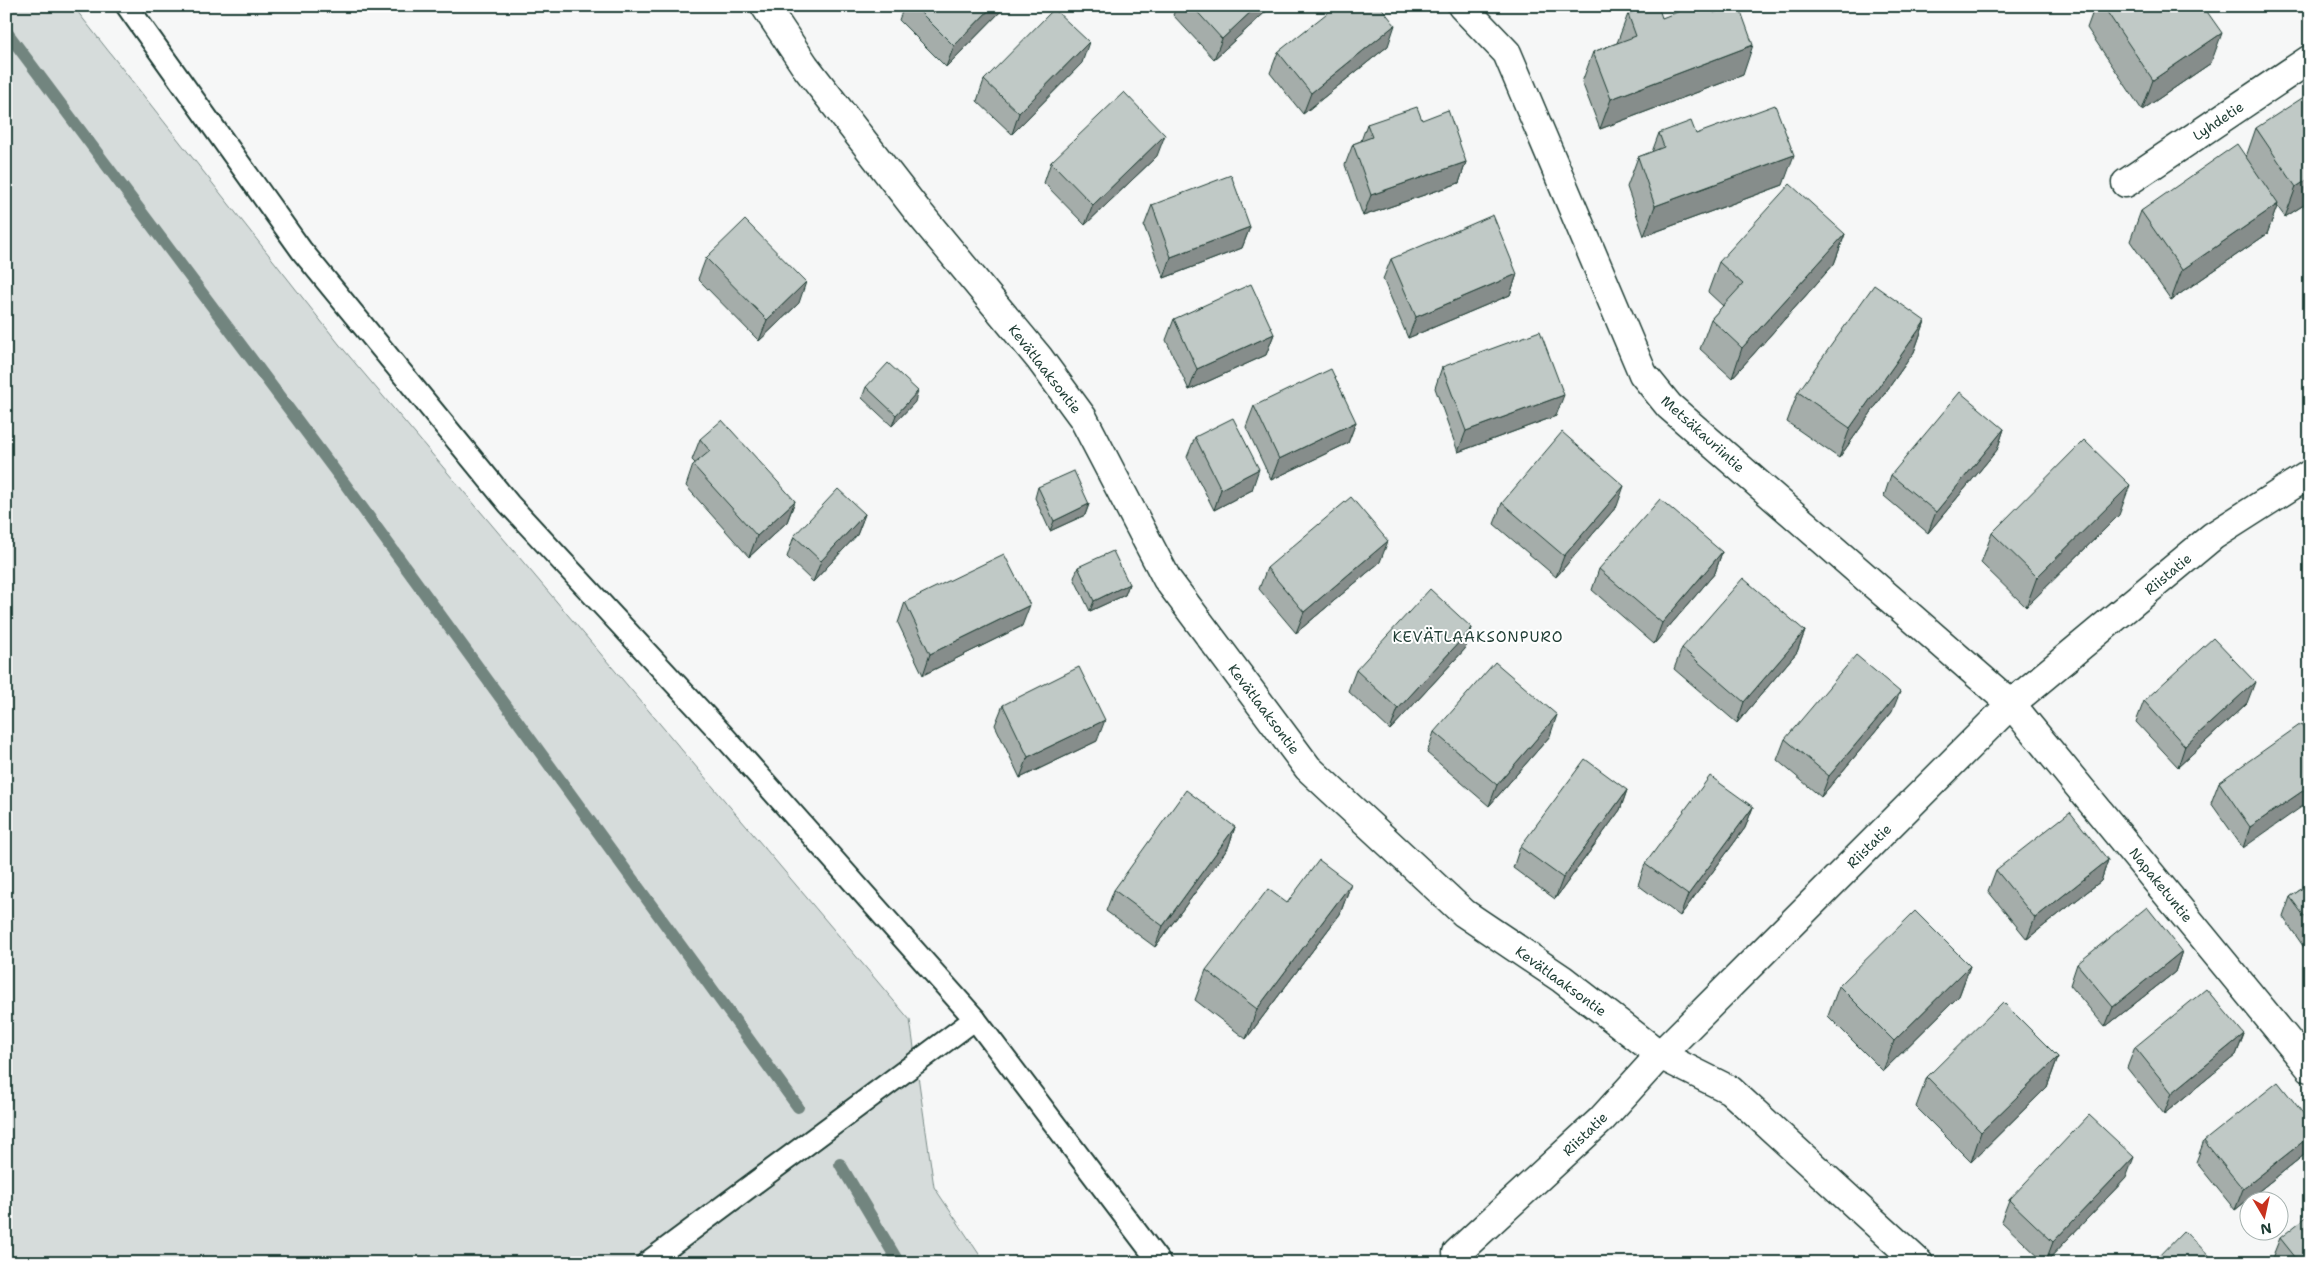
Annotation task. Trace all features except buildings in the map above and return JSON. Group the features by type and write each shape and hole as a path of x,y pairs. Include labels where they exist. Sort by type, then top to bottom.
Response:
{"street":[{"name":"Kevätlaaksontie","path":"765,6 811,74 919,213 1039,358 1082,418 1167,579 1308,768 1464,913 1562,979 1660,1055 1730,1090 1919,1263"},
{"name":"Metsäkauriintie","path":"1462,6 1507,53 1643,374 1669,406 2011,704"},
{"name":"Lyhdetie","path":"2126,183 2310,59"},
{"name":"Riistatie","path":"1457,1253 1601,1120 1660,1055 2011,704 2213,536 2310,474"},
{"name":"Napaketuntie","path":"2011,704 2310,1068"}],"lane":[{"path":"127,6 302,251 509,504 721,733 975,1019 1160,1263"},
{"path":"648,1263 674,1254 975,1019"}],"shaded area":[{"path":"6,6 73,6 339,344 910,1020 934,1187 985,1263 6,1263"}],"waterway":[{"path":"6,31 345,484 798,1107"},
{"path":"840,1164 899,1263"}],"district":[{"name":"KEVÄTLAAKSONPURO","path":"1478,637"}]}
